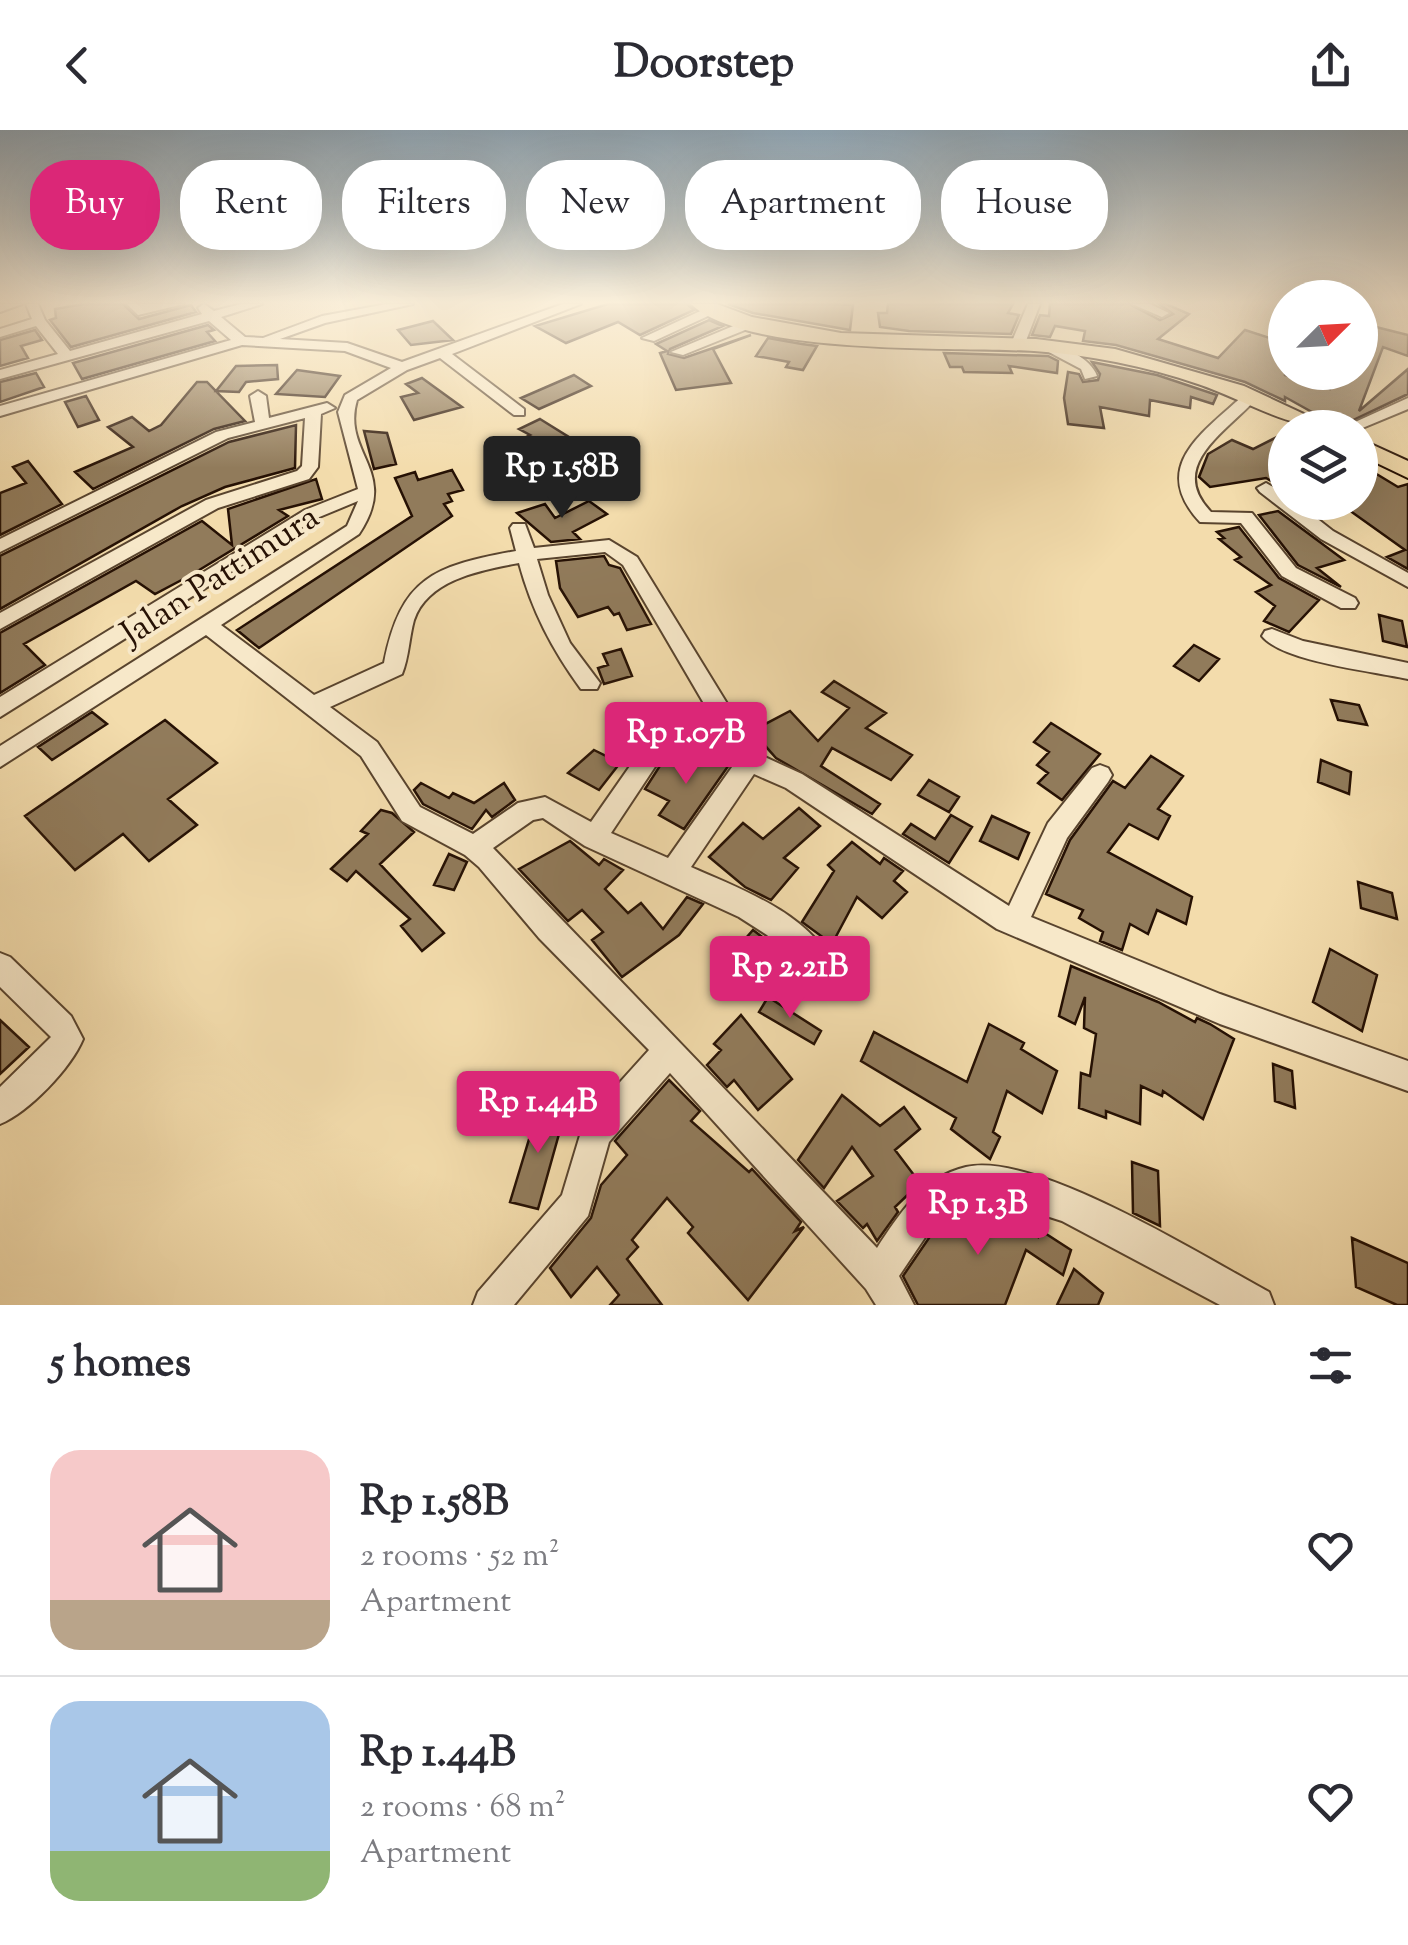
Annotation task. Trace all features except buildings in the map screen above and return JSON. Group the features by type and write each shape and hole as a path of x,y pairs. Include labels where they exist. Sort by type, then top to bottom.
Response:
{"highway":[{"path":"1118,359 1148,364 1251,396 1282,410"},
{"path":"1378,455 1408,471"}],"street":[{"path":"0,375 56,359"},
{"path":"0,411 182,359"},
{"path":"380,359 402,367"},
{"path":"0,546 199,445 262,421 345,404 402,367 424,359"},
{"path":"451,359 519,412"},
{"path":"1072,359 1087,367 1090,376"},
{"path":"258,396 262,421"},
{"path":"1251,396 1196,448 1182,484 1190,500 1208,518 1246,518 1290,572 1348,603"},
{"path":"1378,416 1408,403"},
{"name":"Jalan Pattimura","path":"0,758 353,530 362,520 368,491 345,404"},
{"path":"0,622 212,504 303,475 310,467 313,411"},
{"path":"1266,488 1327,534 1408,580"},
{"path":"0,708 311,514 368,491"},
{"path":"519,528 561,646 589,684"},
{"path":"312,706 394,668 406,613 428,586 455,573 528,558 596,547 623,552 750,761 794,781 979,906 1014,924 1220,1009 1408,1076"},
{"path":"208,626 381,761 399,802 411,814 474,846 670,1050 887,1290 925,1210 966,1184 1000,1182 1051,1198 1256,1305"},
{"path":"1272,636 1299,648 1408,672"},
{"path":"594,838 668,729"},
{"path":"674,872 750,761"},
{"path":"1014,924 1057,831 1100,775"},
{"path":"474,846 538,806 594,838 674,872 780,930 818,965"},
{"path":"0,1108 53,1060 68,1039 60,1026 5,981"},
{"path":"491,1305 576,1204 595,1132 670,1050"}]}
